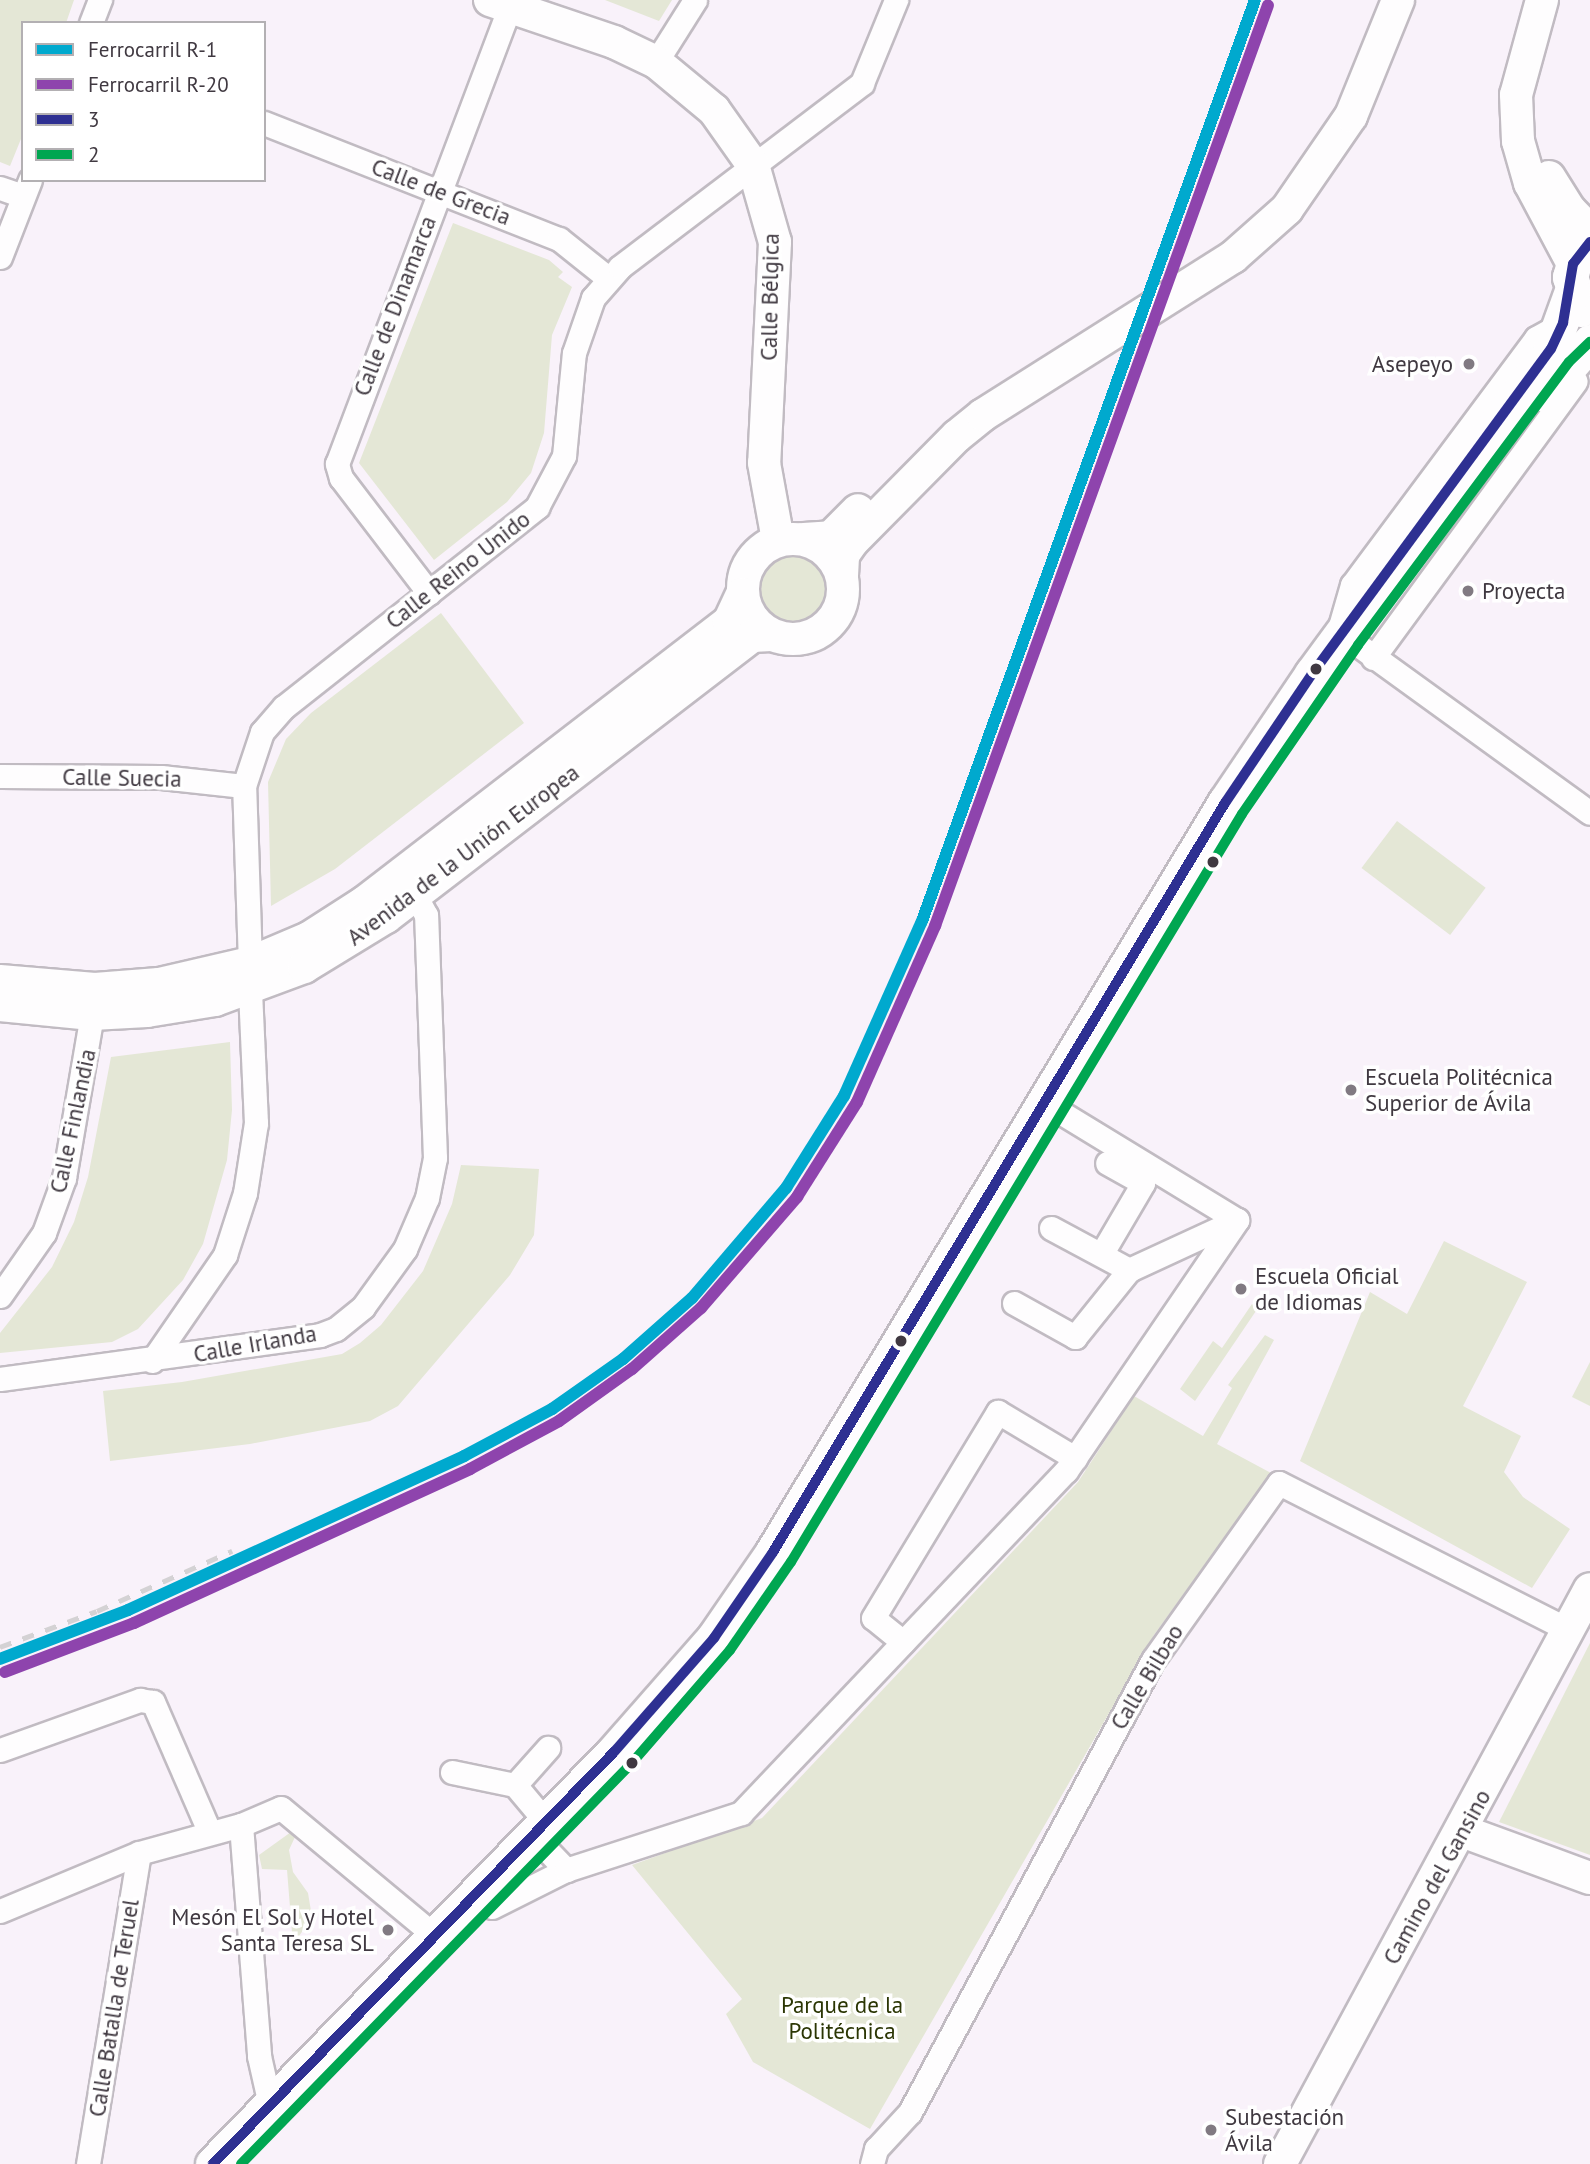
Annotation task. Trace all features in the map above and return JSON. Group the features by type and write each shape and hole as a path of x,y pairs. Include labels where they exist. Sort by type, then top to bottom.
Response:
{"main road":[{"path":"1168,291 1271,203 1310,155 1339,110 1382,0"},
{"path":"1090,339 997,384 946,423 831,537 791,540 750,561 742,594 751,618 771,635 799,639 825,628 841,604 843,555 852,542 957,436 1090,339 1168,291 1233,257 1287,209 1322,163 1351,116 1398,0"},
{"path":"213,2164 435,1936 547,1845 681,1710 730,1650 791,1562 1242,814 1355,649 1581,303 1531,183 1518,141 1516,95 1542,0"},
{"path":"1564,0 1540,86 1539,138 1548,175 1570,210 1590,231"},
{"name":"Calle Bélgica","path":"504,2 614,42 656,62 714,110 752,165 764,194 775,242 764,463 791,540"},
{"path":"791,540 828,552 842,576"},
{"name":"Avenida de la Unión Europea","path":"0,981 59,988 124,988 210,975 250,976 365,902 730,622 742,594"},
{"name":"Avenida de la Unión Europea","path":"0,1005 92,1014 177,1007 250,976 345,945 415,895 752,636 771,635"},
{"path":"241,2164 492,1907 547,1845 682,1677 773,1552 1225,803 1355,649"},
{"name":"Camino del Gansino","path":"1280,2164 1462,1831 1590,1589"},
{"path":"1462,1831 1590,1878"}],"street":[{"path":"92,21 100,0"},
{"path":"656,62 695,0"},
{"name":"Calle Reino Unido","path":"152,1361 225,1255 246,1193 256,1123 244,786 254,748 272,719 429,593 525,521 550,489 564,456 578,332 593,298 608,278 862,83 896,0"},
{"name":"Calle de Dinamarca","path":"429,593 341,478 337,464 439,192 504,2"},
{"name":"Calle de Grecia","path":"266,124 559,239 608,278"},
{"path":"0,187 26,188 0,257"},
{"path":"1355,649 1590,813"},
{"name":"Calle Suecia","path":"0,776 161,777 244,786"},
{"name":"Calle Irlanda","path":"0,1379 152,1361 336,1329 363,1307 405,1249 428,1198 435,1158 426,915 415,895"},
{"name":"Calle Finlandia","path":"0,1296 44,1233 58,1199 92,1014"},
{"path":"1062,1113 1237,1220"},
{"path":"1102,1253 1143,1183 1107,1163"},
{"path":"1014,1303 1075,1337 1129,1270 1237,1220"},
{"path":"515,1785 547,1845 741,1813 1075,1458 1237,1220"},
{"path":"1051,1228 1102,1253 1129,1270"},
{"path":"903,1642 873,1618 998,1412 1075,1458"},
{"name":"Calle Bilbao","path":"872,2164 876,2148 910,2112 1153,1660 1279,1483 1569,1630"},
{"path":"0,1750 140,1700 153,1702 161,1712 209,1831"},
{"path":"515,1785 548,1748"},
{"path":"452,1772 515,1785"},
{"path":"0,1911 139,1853 209,1831 241,1825 281,1808 435,1936"},
{"path":"241,1825 259,2056 270,2105"},
{"name":"Calle Batalla de Teruel","path":"88,2164 139,1853"}],"green space":[{"path":"0,0 74,0 67,21 21,21 21,139 10,166 0,162"},
{"path":"605,0 672,0 659,21"},
{"path":"453,223 549,260 563,272 558,277 572,287 552,335 544,433 531,473 507,502 434,560 359,463"},
{"path":"793,554 818,564 828,589 818,614 793,624 768,614 758,589 768,564"},
{"path":"441,613 524,723 335,869 271,906 268,782 286,739 311,713"},
{"path":"1397,821 1486,888 1450,935 1361,868"},
{"path":"230,1042 232,1110 227,1160 203,1244 183,1280 138,1329 112,1342 0,1353 0,1333 52,1267 74,1222 88,1177 111,1057"},
{"path":"461,1165 539,1169 534,1235 510,1275 398,1406 370,1421 250,1444 110,1461 103,1391 182,1382 342,1354 360,1343 381,1325 423,1271 452,1204"},
{"path":"1444,1241 1527,1282 1463,1406 1521,1436 1504,1472 1523,1497 1570,1529 1532,1588 1300,1461 1370,1292 1407,1314"},
{"path":"1252,1304 1258,1308 1195,1401 1180,1389 1213,1341 1222,1348"},
{"name":"Parque de la Politécnica","path":"1265,1335 1274,1340 1217,1444 1271,1473 1154,1635 870,2129 753,2062 726,2014 742,1999 632,1865 762,1818 1078,1482 1134,1396 1203,1436 1232,1388 1228,1385"},
{"path":"1590,1362 1590,1406 1572,1397"},
{"path":"1590,1643 1590,1855 1499,1822"},
{"path":"291,1832 295,1837 289,1850 293,1872 308,1893 312,1917 293,1945 287,1870 262,1869 259,1855"}],"railway":[{"path":"0,1647 97,1611 232,1551"}],"rail line":[{"name":"R-1","path":"0,1659 128,1610 464,1456 552,1409 623,1359 692,1298 786,1188 844,1096 922,921 1255,0"},
{"name":"R-20","path":"5,1672 134,1623 470,1469 559,1421 632,1369 701,1308 797,1197 857,1102 935,926 1268,5"}],"transit line":[{"name":"3","path":"213,2164 614,1752 714,1638 773,1552 1225,803 1312,674 1551,349 1563,323 1573,264 1590,242"},
{"name":"2","path":"241,2164 631,1764 730,1650 791,1562 1242,814 1358,645 1569,362 1590,342"}],"place":[{"name":"Asepeyo","path":"1469,364"},
{"name":"Proyecta","path":"1468,591"},
{"name":"Escuela Politécnica Superior de Ávila","path":"1351,1090"},
{"name":"Escuela Oficial de Idiomas","path":"1241,1289"},
{"name":"Mesón El Sol y Hotel Santa Teresa SL","path":"388,1930"},
{"name":"Subestación Ávila","path":"1211,2130"}]}
